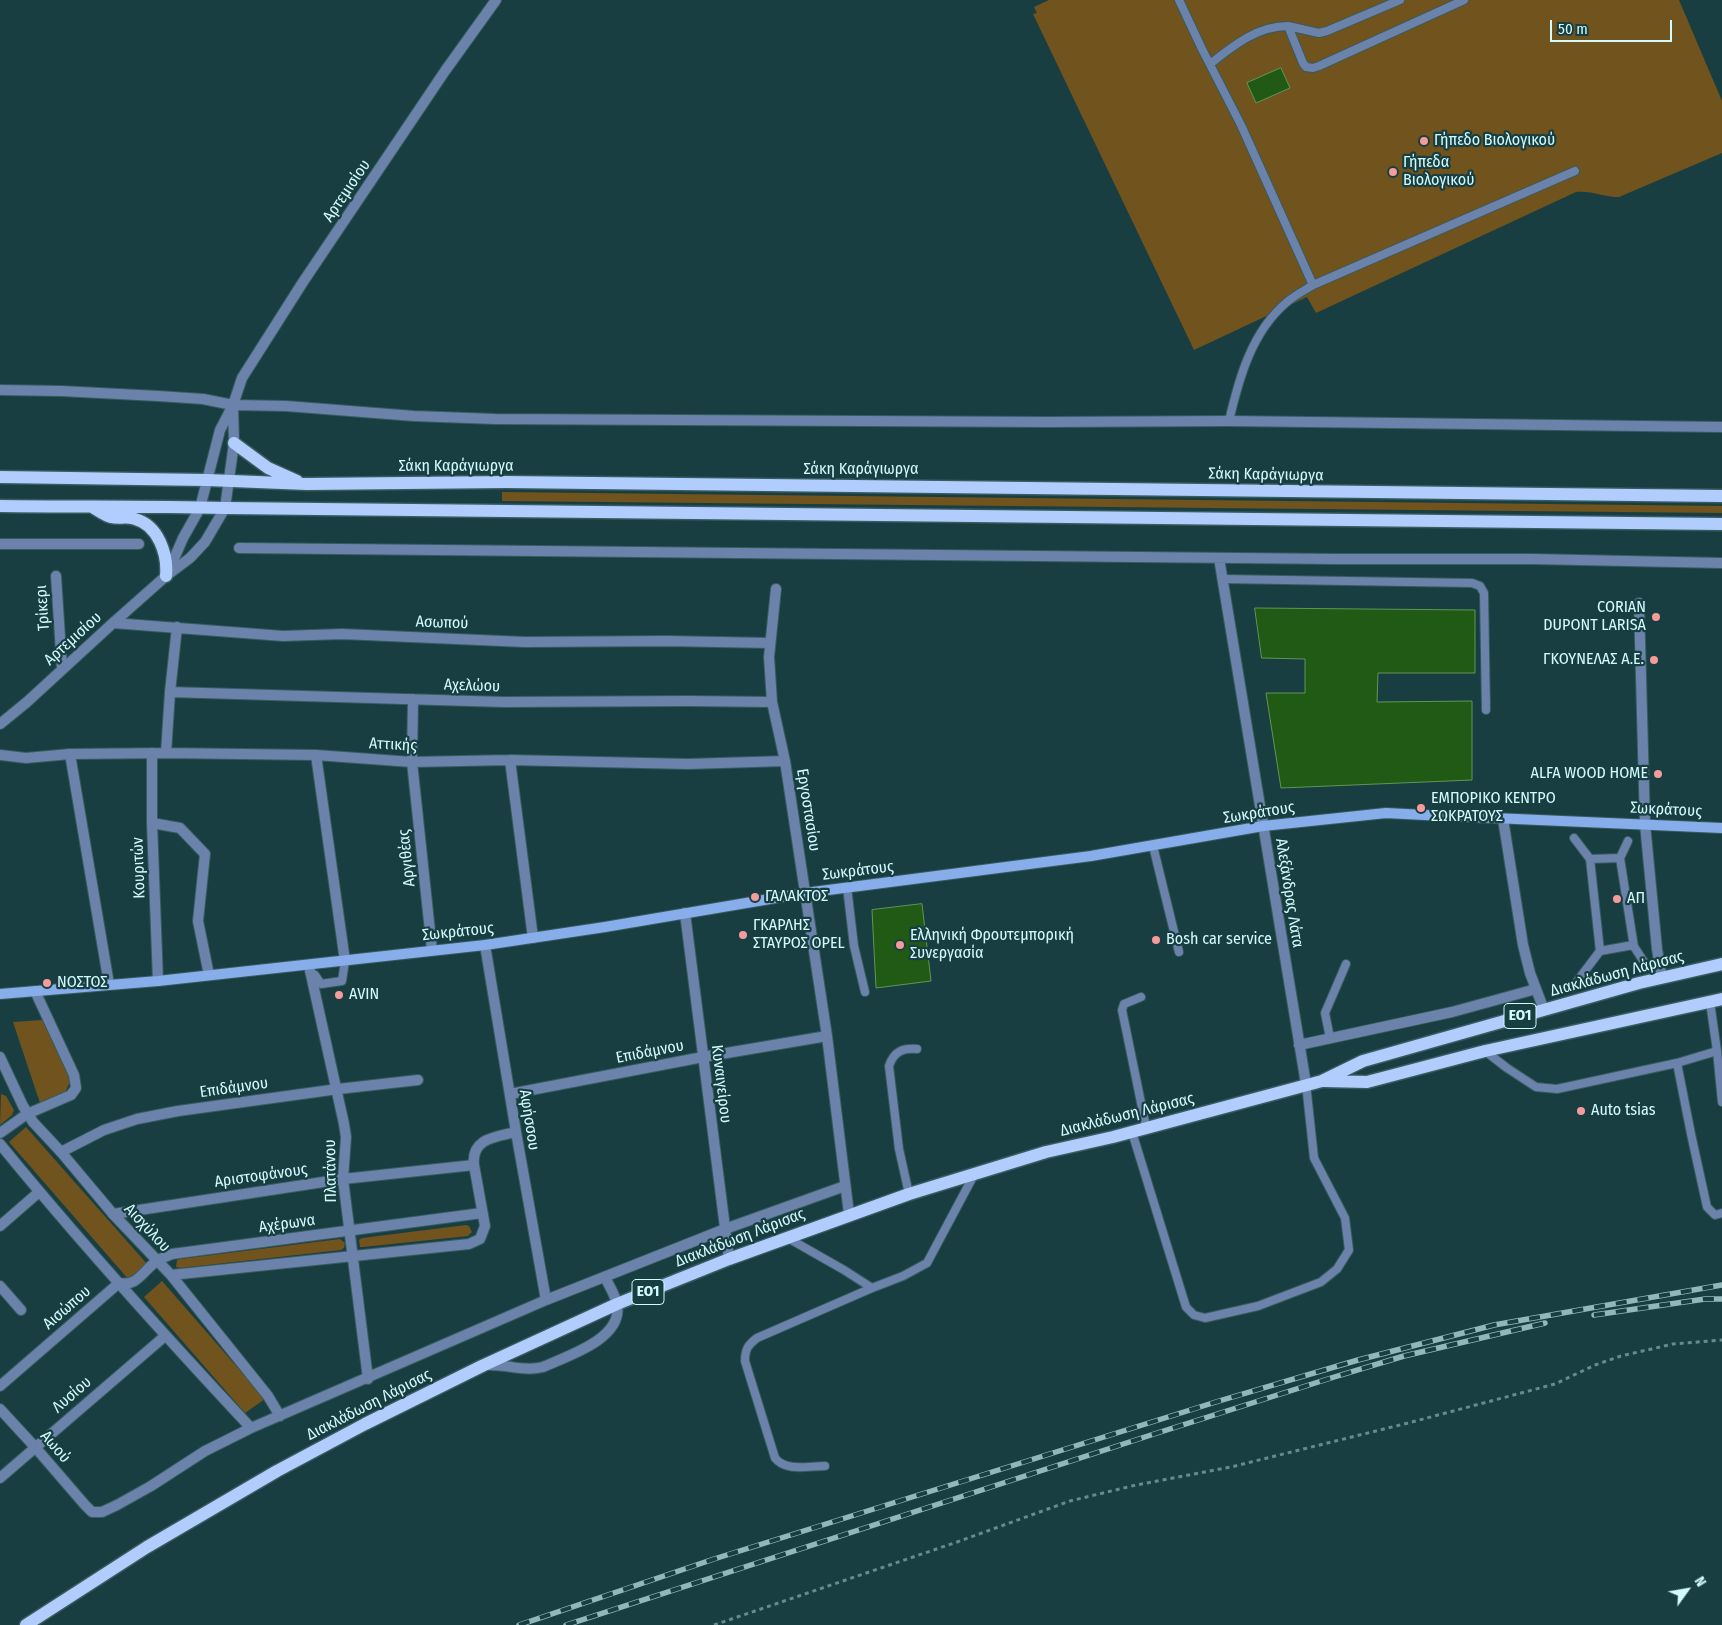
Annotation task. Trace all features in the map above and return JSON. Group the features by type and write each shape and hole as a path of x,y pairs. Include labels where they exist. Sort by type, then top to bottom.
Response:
{"main road":[{"path":"234,443 268,468 307,484"},
{"name":"Σάκη Καράγιωργα","path":"0,478 207,480 307,484 506,482 1722,496"},
{"path":"0,506 94,508 166,506 200,508 1722,524"},
{"path":"94,508 111,517 132,518 147,524 157,536 163,548 167,563 166,576"},
{"name":"Σωκράτους","path":"0,994 309,966 485,945 805,893 1091,856 1263,826 1386,813 1722,828"},
{"name":"Διακλάδωση Λάρισας","path":"26,1625 147,1547 269,1476 365,1424 482,1366 617,1304 729,1259 849,1214 975,1173 1046,1152 1132,1132 1322,1080 1363,1061 1662,978 1722,964"},
{"name":"Διακλάδωση Λάρισας","path":"1322,1080 1368,1082 1485,1051 1716,1000"}],"street":[{"name":"Αρτεμισίου","path":"166,576 182,538 200,508 220,430 242,378 303,282 445,71 496,0"},
{"path":"0,390 158,396 203,399 232,405 286,406 414,416 495,419 1229,421 1722,427"},
{"name":"Αρτεμισίου","path":"0,724 27,702 112,623 166,576 190,558 205,542 225,508 234,443 232,405"},
{"path":"0,544 139,544"},
{"path":"239,548 1219,558 1532,559 1722,563"},
{"name":"Αλεξάνδρας Λάτα","path":"1219,558 1306,1084"},
{"name":"Τρίκερι","path":"56,576 62,668"},
{"name":"Εργοστασίου","path":"776,589 769,657 772,702 785,761 827,1036 849,1214"},
{"path":"1639,603 1644,824 1657,949 1662,978"},
{"name":"Ασωπού","path":"112,623 283,636 342,634 525,642 668,641 770,643"},
{"path":"166,753 177,627"},
{"name":"Αχελώου","path":"170,692 504,702 772,702"},
{"name":"Αργιθέας","path":"413,699 412,762 432,950"},
{"name":"Αττικής","path":"0,755 26,758 70,754 152,753 316,755 412,762 510,760 688,764 785,761"},
{"name":"Κουριτών","path":"152,753 152,823 158,981"},
{"path":"70,754 110,984"},
{"path":"316,755 345,961"},
{"path":"510,760 533,938"},
{"path":"1503,819 1523,945 1544,1010"},
{"path":"152,823 180,828 204,854 198,921 209,975"},
{"name":"Κυναιγείρου","path":"685,913 729,1259"},
{"name":"Αφήσσου","path":"485,945 546,1300"},
{"name":"Πλατάνου","path":"309,966 338,1089 346,1137 343,1179 368,1379"},
{"path":"1299,1045 1452,1012 1536,989"},
{"path":"0,1133 27,1114 72,1095 76,1088 74,1075 35,991"},
{"name":"Επιδάμνου","path":"510,1094 703,1057 827,1036"},
{"name":"Αισχύλου","path":"0,1057 27,1114 113,1214 171,1275 268,1396 280,1416"},
{"name":"Επιδάμνου","path":"61,1152 104,1130 137,1119 178,1111 418,1080"},
{"path":"171,1275 469,1244 480,1239 485,1226 474,1165 475,1151 487,1139 516,1132"},
{"path":"0,1144 39,1192 165,1336 251,1428 368,1379 546,1300 725,1230 845,1186"},
{"name":"Αριστοφάνους","path":"113,1214 343,1179 474,1165"},
{"path":"0,1226 39,1192"},
{"name":"Αχέρωνα","path":"156,1261 172,1254 482,1214"},
{"name":"Αισώπου","path":"0,1386 119,1283 130,1283 139,1279 156,1261"},
{"path":"482,1366 500,1364 521,1369 543,1367 602,1338 610,1331 618,1316 617,1304 605,1277"},
{"path":"0,1286 21,1310"},
{"name":"Λυσίου","path":"0,1478 165,1336"},
{"name":"Αωού","path":"0,1410 92,1512 102,1512 151,1486 205,1451 251,1428"}],"lane":[{"path":"1180,0 1241,126 1314,285"},
{"path":"1210,64 1253,34 1272,27 1288,26 1319,33 1400,0"},
{"path":"1288,26 1303,63 1306,67 1313,68 1328,63 1464,0"},
{"path":"1229,421 1244,365 1259,337 1289,300 1314,285 1574,171"},
{"path":"1222,579 1472,583 1480,586 1484,593 1486,710"},
{"path":"1574,838 1590,859 1600,951"},
{"path":"1628,841 1620,858 1634,947 1646,965"},
{"path":"1153,846 1179,952"},
{"path":"1590,859 1620,858"},
{"path":"847,887 854,946 865,992"},
{"path":"1572,988 1600,951 1633,945 1634,947"},
{"path":"315,975 321,984 342,980 345,961"},
{"path":"1330,1038 1325,1013 1346,964"},
{"path":"1141,997 1124,1004 1122,1010 1146,1128"},
{"path":"1716,1000 1717,1051 1722,1102"},
{"path":"909,1194 899,1149 889,1066 892,1058 899,1051 905,1048 917,1049"},
{"path":"1485,1051 1536,1087 1557,1089 1677,1063 1717,1051"},
{"path":"1677,1063 1707,1207 1715,1215 1722,1213"},
{"path":"1132,1132 1186,1307 1194,1315 1205,1318 1258,1306 1321,1282 1337,1269 1349,1250 1345,1218 1314,1158 1306,1084"},
{"path":"825,1466 786,1467 779,1464 775,1458 745,1361 745,1351 748,1345 757,1338 903,1276 927,1262 975,1173"},
{"path":"786,1237 872,1288"}],"path":[{"path":"714,1625 957,1542 1070,1501 1136,1485 1231,1467 1408,1424 1554,1384 1621,1356 1672,1344 1722,1340"}],"shaded area":[{"name":"Γήπεδα Βιολογικού","path":"1049,0 1679,0 1722,101 1722,153 1619,197 1576,192 1316,313 1307,297 1194,350 1033,14 1037,13 1034,7"},
{"path":"502,492 1722,506 1722,513 502,501"},
{"path":"42,1020 69,1076 69,1084 65,1093 40,1103 13,1022"},
{"path":"1,1094 6,1096 14,1110 12,1115 0,1125"},
{"path":"26,1127 148,1265 129,1280 9,1142"},
{"path":"469,1226 472,1232 468,1236 360,1247 359,1240 362,1238"},
{"path":"340,1239 345,1243 344,1248 341,1250 181,1268 176,1267 177,1260 180,1259"},
{"path":"162,1281 265,1399 245,1413 144,1297"}],"building":[{"path":"1281,68 1290,88 1256,103 1247,83"},
{"path":"1255,608 1475,610 1475,673 1378,673 1377,702 1472,701 1472,780 1281,788 1266,693 1305,693 1305,659 1262,658"},
{"name":"Ελληνική Φρουτεμπορική Συνεργασία","path":"922,904 931,981 876,988 872,910"}],"railway":[{"path":"519,1625 714,1559 1219,1401 1358,1360 1494,1325 1722,1285"},
{"path":"1594,1315 1705,1299 1722,1299"},
{"path":"566,1625 1331,1378 1404,1356 1545,1323"}],"place":[{"name":"Γήπεδο Βιολογικού","path":"1424,141"},
{"name":"Γήπεδα Βιολογικού","path":"1393,172"},
{"name":"CORIAN DUPONT LARISA","path":"1656,617"},
{"name":"ΓΚΟΥΝΕΛΑΣ Α.Ε.","path":"1654,660"},
{"name":"ALFA WOOD HOME","path":"1658,774"},
{"name":"ΕΜΠΟΡΙΚΟ ΚΕΝΤΡΟ ΣΩΚΡΑΤΟΥΣ","path":"1421,808"},
{"name":"ΓΑΛΑΚΤΟΣ","path":"755,897"},
{"name":"ΑΠ","path":"1617,899"},
{"name":"ΓΚΑΡΛΗΣ ΣΤΑΥΡΟΣ OPEL","path":"743,935"},
{"name":"Bosh car service","path":"1156,940"},
{"name":"Ελληνική Φρουτεμπορική Συνεργασία","path":"900,945"},
{"name":"ΝΟΣΤΟΣ","path":"47,983"},
{"name":"AVIN","path":"339,995"},
{"name":"Auto tsias","path":"1581,1111"}]}
